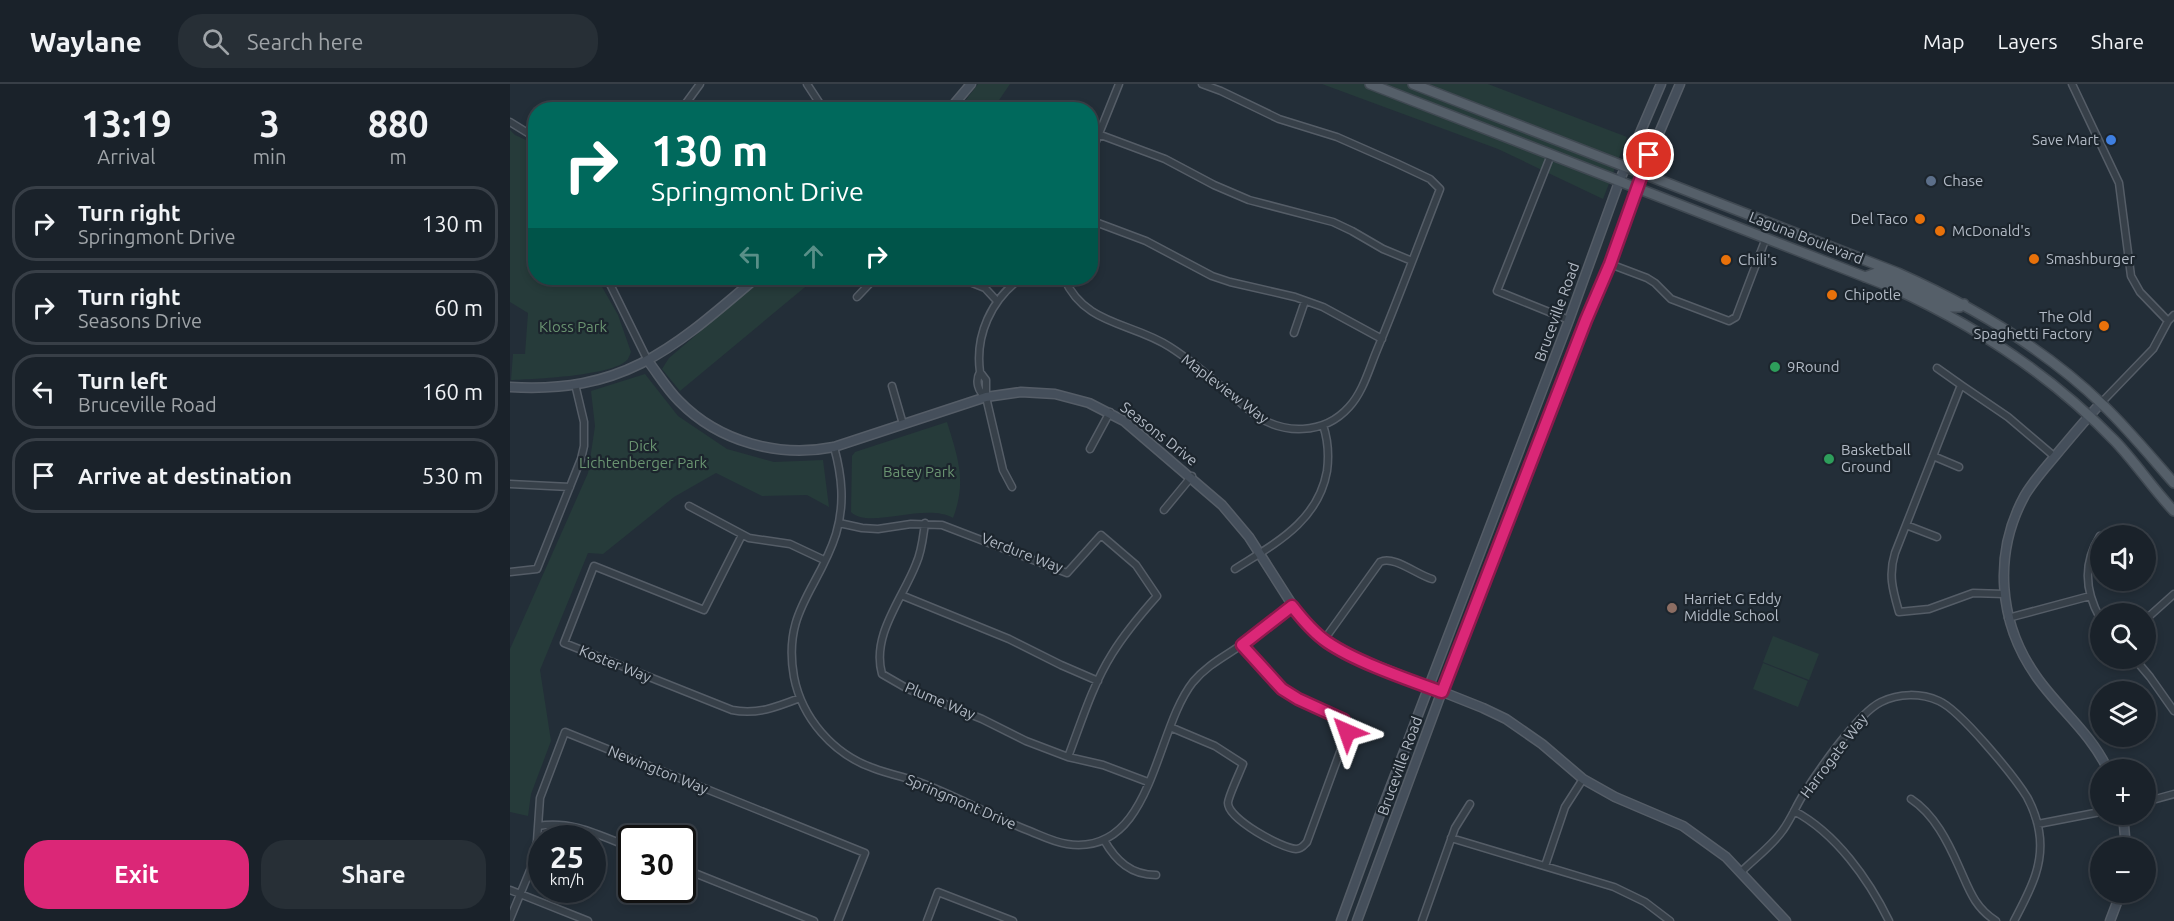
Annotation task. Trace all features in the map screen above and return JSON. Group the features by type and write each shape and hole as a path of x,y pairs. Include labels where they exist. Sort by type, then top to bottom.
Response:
{"main road":[{"name":"Laguna Boulevard","path":"1370,84 1865,277 1956,318 2030,366 2063,392 2128,455 2174,511"},
{"name":"Laguna Boulevard","path":"1413,84 1898,273 1964,304 2045,357 2101,403 2174,483"},
{"path":"1865,277 1876,273 1951,307 1960,307 1964,304"}],"street":[{"path":"687,102 700,84"},
{"path":"807,84 819,102"},
{"path":"956,102 971,84"},
{"path":"1119,84 1099,134 1165,159 1214,185 1249,200 1333,222 1383,249 1412,261"},
{"name":"Mapleview Way","path":"1068,285 1076,297 1093,313 1167,345 1261,419 1276,426 1310,429 1323,425 1345,412 1356,399 1382,339 1440,189 1430,179 1396,163 1337,137 1279,119 1221,90 1202,84"},
{"name":"Bruceville Road","path":"1341,921 1619,182 1661,84"},
{"name":"Bruceville Road","path":"1357,921 1442,692 1586,320 1610,264 1642,173 1680,84"},
{"path":"2072,84 2119,183 2131,276 2140,292 2168,321"},
{"path":"510,122 528,133"},
{"path":"1551,155 1497,291 1569,320"},
{"path":"1098,223 1146,242 1212,276 1305,300 1382,339"},
{"path":"1610,264 1647,278 1659,286 1671,299 1729,321 1736,317 1766,238"},
{"path":"610,285 648,361"},
{"path":"510,387 550,388 575,384 612,376 648,361 684,338 748,285"},
{"path":"857,297 868,285"},
{"path":"978,285 985,288 998,301"},
{"path":"1012,285 988,316 981,340 978,384 981,394 986,397 1003,470 1012,487"},
{"path":"1294,333 1305,300"},
{"path":"2101,759 2084,732 2035,675 2022,652 2008,618 2004,594 2004,561 2014,518 2030,487 2088,416 2153,349 2168,321 2174,315"},
{"name":"Seasons Drive","path":"648,361 679,402 706,423 746,443 779,449 813,450 834,447 986,397 1021,392 1055,394 1073,398 1110,412 1138,431 1222,504 1260,553 1300,617 1324,640 1345,653 1483,708 1521,728 1583,779 1683,826 1713,846 1741,872 1786,921"},
{"path":"1937,368 2007,417 2055,457"},
{"path":"510,572 537,569 581,459 585,438 584,422 575,384"},
{"path":"1962,385 1906,525 1891,569 1891,585 1899,612 1920,611 1942,606 1973,593 2004,594"},
{"path":"892,386 903,424"},
{"path":"1090,449 1110,412"},
{"path":"1235,569 1296,528 1317,501 1328,459 1328,442 1323,425"},
{"name":"Springmont Drive","path":"834,447 842,484 839,523 824,561 803,601 795,626 792,660 800,698 817,728 849,757 864,765 924,784 1000,820 1060,843 1084,844 1104,840"},
{"path":"1933,456 1959,466"},
{"path":"1164,510 1191,477"},
{"path":"510,484 570,487"},
{"path":"689,506 742,535 756,540 790,544 824,561"},
{"name":"Verdure Way","path":"839,523 878,529 925,523 942,525 959,529 1067,573 1101,534 1136,565 1157,596 1124,636 1098,681 1068,757"},
{"name":"Plume Way","path":"925,523 920,556 883,638 879,664 882,674 918,694 958,708 1026,741 1148,782"},
{"path":"1906,525 1937,537"},
{"name":"Koster Way","path":"742,535 704,610 594,566 564,643 732,710 749,712 766,710 800,698"},
{"path":"2090,559 2087,577 2093,603"},
{"path":"1324,640 1380,562 1394,561 1416,574 1432,579"},
{"path":"2156,610 2174,594"},
{"path":"901,595 1009,639 1098,681"},
{"path":"2008,618 2090,597"},
{"path":"1156,875 1145,875 1130,870 1118,860 1104,840 1130,820 1139,805 1184,696 1202,672 1214,661 1242,645 1292,606"},
{"path":"1170,727 1215,746 1243,764 1228,802 1230,811 1269,839 1295,849 1307,842 1345,740 1347,727 1344,720 1282,689 1242,645"},
{"path":"2143,669 2174,711"},
{"name":"Harrogate Way","path":"1741,872 1779,836 1807,789 1862,716 1882,701 1898,696 1915,695 1939,700 1959,715 2023,792 2032,806 2038,824"},
{"name":"Newington Way","path":"538,825 538,806 542,790 565,732 865,853 838,921"},
{"path":"1545,866 1565,807 1583,779"},
{"path":"2156,799 2174,794"},
{"path":"1911,799 1922,806 1941,832 1972,898 1996,921"},
{"path":"1422,921 1451,838 1470,804"},
{"path":"1794,811 1818,826 1852,862 1863,876 1889,921"},
{"path":"2014,921 2034,881 2039,865 2038,824 2090,814"},
{"path":"550,825 568,825"},
{"path":"1451,838 1630,893 1670,921"},
{"name":"Newington Way","path":"510,919 528,874"},
{"path":"696,874 814,921"},
{"path":"510,890 588,921"},
{"path":"927,921 938,892 1013,921"},
{"path":"2110,921 2117,903"}],"green space":[{"path":"978,84 1010,84 998,102 964,102"},
{"path":"1322,84 1488,84 1627,137 1603,199 1498,149"},
{"name":"Kloss Park","path":"510,130 528,141 528,285 601,285 618,315 631,352 627,360 606,370 572,376 511,380 513,354 525,354 528,313 510,302"},
{"path":"755,285 808,285 680,391 662,369 669,358"},
{"name":"Dick Lichtenberger Park","path":"645,374 678,416 727,449 774,462 823,460 829,507 807,495 762,496 716,473 674,497 603,554 588,553 540,670 551,741 531,794 528,816 510,812 510,649 588,473 595,426 591,391"},
{"name":"Batey Park","path":"947,422 957,458 960,481 960,492 953,518 928,513 871,518 859,517 851,512 852,456 855,452"},
{"path":"1773,636 1819,654 1809,680 1763,662"},
{"path":"1763,663 1808,681 1798,707 1753,689"}],"place":[{"name":"Save Mart","path":"2111,140"},
{"name":"Chase","path":"1931,181"},
{"name":"Del Taco","path":"1920,219"},
{"name":"McDonald's","path":"1940,231"},
{"name":"Smashburger","path":"2034,259"},
{"name":"Chili's","path":"1726,260"},
{"name":"Chipotle","path":"1832,295"},
{"name":"The Old Spaghetti Factory","path":"2104,326"},
{"name":"9Round","path":"1775,367"},
{"name":"Basketball Ground","path":"1829,459"},
{"name":"Harriet G Eddy Middle School","path":"1672,608"}],"route":[{"path":"1347,732 1344,720 1282,689 1242,645 1292,606 1324,640 1345,653 1442,692 1586,320 1610,264 1649,155"}]}
